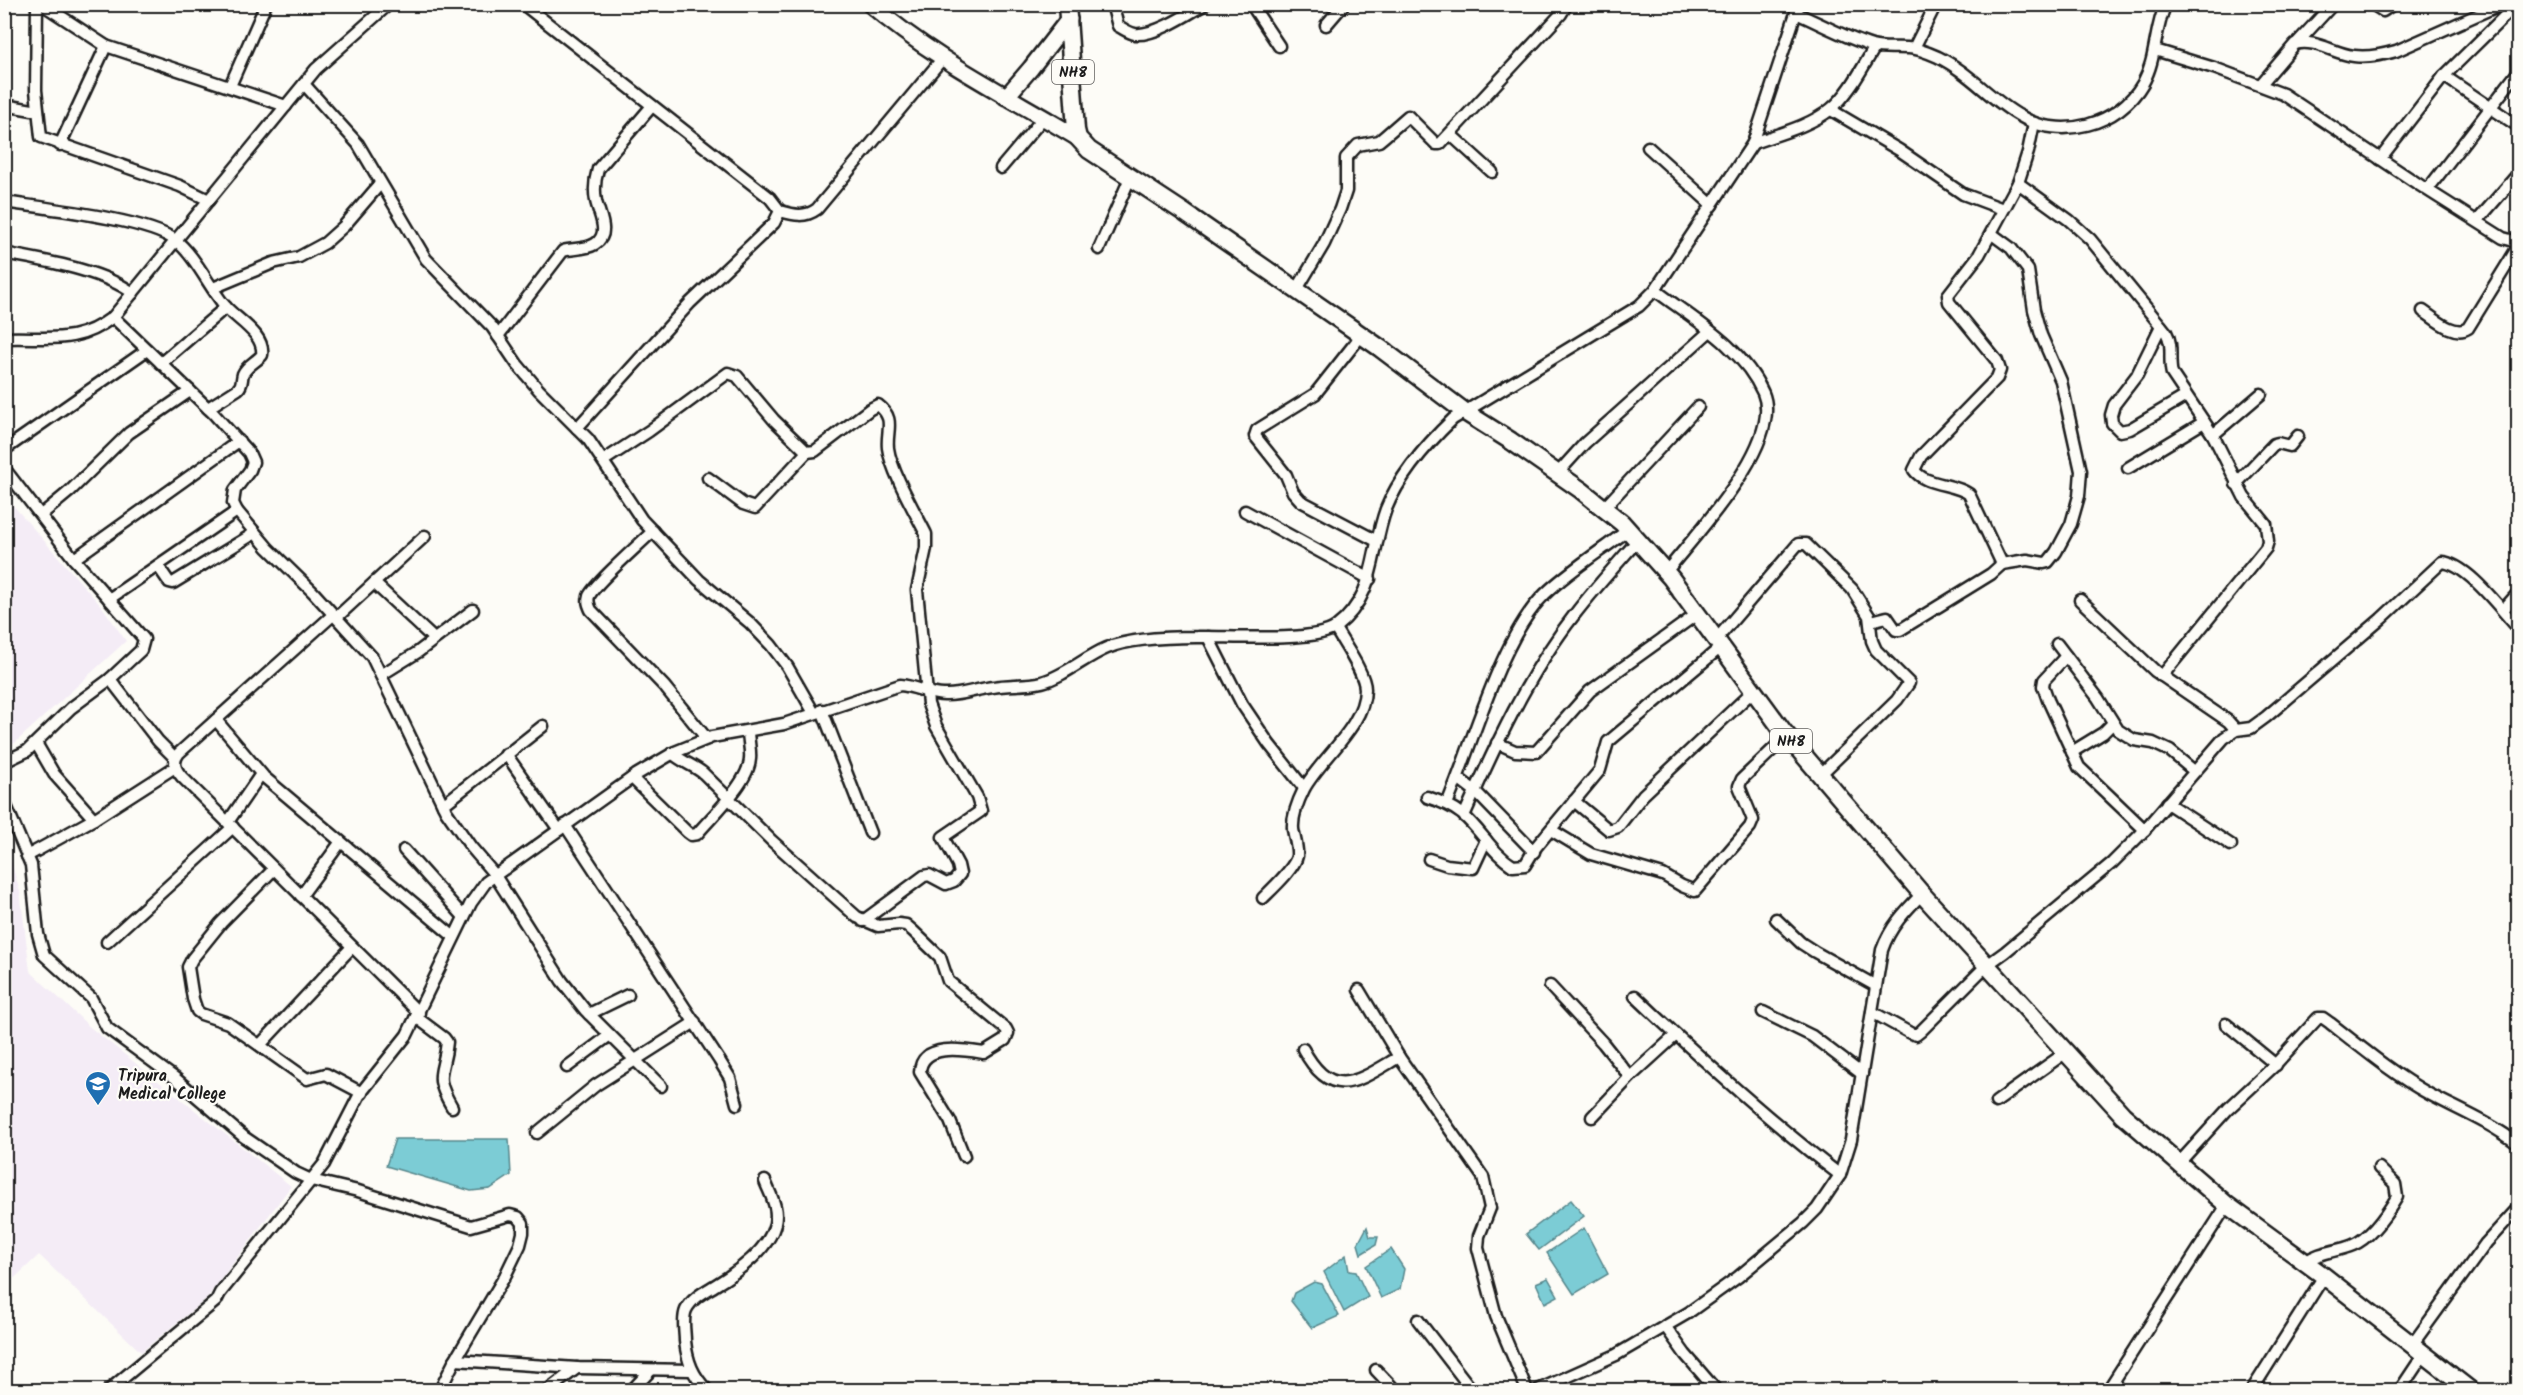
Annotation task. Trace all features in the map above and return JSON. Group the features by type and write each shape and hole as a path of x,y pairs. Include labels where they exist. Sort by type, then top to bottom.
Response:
{"highway":[{"name":"NH8","path":"1068,12 1075,119 1078,138 1089,150 1423,379 1465,412 1604,508 1633,535 1666,572 1752,692 1922,894 2123,1115 2227,1205 2324,1276 2469,1390"}],"main road":[{"path":"870,4 903,33 1005,97 1078,138"},
{"path":"1005,97 1031,69 1068,12"}],"street":[{"path":"39,4 106,46 286,106"},
{"path":"39,4 38,111 41,137 180,186 209,200"},
{"path":"230,86 266,4"},
{"path":"4,338 68,337 96,330 113,317 316,69 389,4"},
{"path":"523,4 770,198 780,211"},
{"path":"1112,4 1119,26 1138,34 1177,20 1205,4"},
{"path":"1251,4 1279,46"},
{"path":"1326,25 1344,4"},
{"path":"1296,291 1337,218 1346,191 1346,158 1351,150 1358,145 1378,141 1408,116 1436,144 1440,144 1561,14 1567,4"},
{"path":"1914,48 1936,4"},
{"path":"2261,84 2289,48 2297,43 2333,4"},
{"path":"2373,4 2383,11 2393,4"},
{"path":"2297,43 2307,42 2353,56 2380,56 2502,4"},
{"path":"2380,159 2444,76 2517,4"},
{"path":"108,1390 216,1302 324,1164 362,1093 406,1035 464,916 481,888 494,874 632,778 672,753 707,739 784,724 900,686 935,694 954,695 1007,685 1046,681 1116,645 1157,639 1300,636 1335,628 1362,595 1370,579 1377,542 1387,508 1404,475 1444,427 1639,306 1655,290 1753,143 1798,9 1875,47 1914,48 1948,62 2009,110 2034,123 2072,126 2106,119 2123,108 2134,96 2143,83 2155,50 2164,6"},
{"path":"60,145 106,46"},
{"path":"1753,143 1809,122 1831,110 1845,95 1875,47"},
{"path":"2155,50 2261,84 2283,94 2503,238 2518,242"},
{"path":"780,211 809,215 818,209 943,58"},
{"path":"2428,189 2518,72"},
{"path":"2444,76 2518,126"},
{"path":"304,84 358,144 426,259 492,327 539,390 577,428 603,461 642,520 699,580 750,623 771,645 818,711 870,833"},
{"path":"4,105 38,111"},
{"path":"498,336 563,251 594,245 602,238 604,230 596,200 598,169 652,106"},
{"path":"1831,110 1899,150 1963,194 2003,209"},
{"path":"1001,168 1044,117"},
{"path":"2002,564 1969,494 1963,489 1917,475 1914,470 1921,456 1997,378 2000,370 1997,361 1949,302 1947,295 1979,255 2018,183 2034,123"},
{"path":"1450,134 1492,172"},
{"path":"1648,147 1712,205"},
{"path":"2478,220 2518,174"},
{"path":"1099,249 1130,178"},
{"path":"2018,183 2069,220 2090,239 2161,326 2170,339 2172,374 2213,435 2236,484 2266,524 2268,541 2266,548 2162,676"},
{"path":"213,288 273,263 299,257 325,243 344,226 380,184"},
{"path":"4,202 140,225 175,240 226,307 259,339 263,348 262,355 250,365 238,389 208,408"},
{"path":"577,428 690,303 774,223 780,211"},
{"path":"1871,621 1887,617 1892,626 1900,630 1992,574 2002,564 2027,560 2048,562 2071,524 2079,496 2081,471 2061,381 2041,335 2034,310 2028,270 2011,249 1992,234"},
{"path":"2423,311 2453,330 2468,328 2518,247"},
{"path":"4,253 92,274 122,285 134,293"},
{"path":"1655,290 1710,331 1735,353 1756,379 1764,396 1767,415 1754,456 1666,572"},
{"path":"161,363 226,307"},
{"path":"113,317 208,408 249,453 253,462 250,470 235,490 233,503 237,511 255,533 367,650 444,805 471,847 494,874 562,981 589,1014 661,1086"},
{"path":"2161,326 2137,375 2114,405 2110,415 2112,423 2120,431 2130,429 2186,396"},
{"path":"1557,474 1585,443 1710,331"},
{"path":"1360,337 1315,394 1257,430 1255,436 1286,475 1293,492 1301,501 1377,542"},
{"path":"4,450 147,350"},
{"path":"603,461 649,431 728,373 737,376 774,420 807,452"},
{"path":"41,515 70,491 129,433 190,391"},
{"path":"2213,435 2261,394"},
{"path":"708,478 743,504 755,508 807,452 815,451 870,409 878,405 886,411 890,424 888,448 926,534 926,548 917,590 928,704 933,720 977,797 981,811 943,837 943,841 958,866 960,874 954,881 946,884 929,875 924,876 863,921"},
{"path":"1604,508 1698,408"},
{"path":"2128,468 2204,423"},
{"path":"2236,484 2274,444 2278,442 2289,446 2298,436"},
{"path":"74,559 239,441"},
{"path":"4,468 74,559 144,639 141,650 110,679 70,708 27,751 4,762"},
{"path":"109,599 237,511"},
{"path":"1245,511 1370,579"},
{"path":"653,531 600,583 590,594 588,602 591,610 610,632 664,686 707,739"},
{"path":"158,566 169,582 173,583 255,533"},
{"path":"1464,816 1497,743 1538,669 1574,615 1633,535"},
{"path":"1447,804 1494,684 1525,619 1544,595 1633,535"},
{"path":"27,856 94,819 175,763 216,720 425,536"},
{"path":"1427,797 1447,804 1464,816 1502,860 1513,866 1525,865 1600,770 1608,742 1718,644 1784,560 1798,544 1802,543 1846,582 1864,606 1871,621 1872,641 1876,650 1906,677 1909,683 1897,700 1821,774"},
{"path":"1872,1012 1916,1035 1987,965 2112,863 2145,830 2193,771 2224,738 2236,730 2251,728 2266,717 2381,619 2442,562 2451,564 2471,579 2518,628"},
{"path":"374,583 434,639"},
{"path":"2503,610 2518,593"},
{"path":"2080,600 2162,676 2228,721 2236,730"},
{"path":"381,675 473,610"},
{"path":"1497,743 1515,751 1536,752 1590,691 1697,614"},
{"path":"1263,898 1294,864 1297,855 1294,820 1304,788 1355,720 1363,701 1365,687 1362,677 1335,628"},
{"path":"1208,637 1242,704 1269,744 1304,788"},
{"path":"2057,644 2098,698 2118,730 2134,740 2152,743 2170,751 2193,771"},
{"path":"2066,656 2048,673 2043,686 2072,752 2079,767 2090,779 2145,830"},
{"path":"110,679 175,763 182,777 417,1015 444,1038 447,1042 440,1079 443,1091 452,1107"},
{"path":"1574,801 1609,830 1618,827 1643,795 1752,692"},
{"path":"216,720 261,774 454,937"},
{"path":"2072,752 2103,733 2113,723"},
{"path":"444,805 543,726"},
{"path":"632,778 691,835 697,834 749,769 751,758 747,731"},
{"path":"1551,830 1591,854 1663,874 1695,891 1753,820 1740,791 1739,786 1742,779 1787,736"},
{"path":"36,743 54,774 94,819"},
{"path":"672,753 680,761 695,766 704,773 819,883 863,921 878,926 889,923 906,925 940,957 948,981 1006,1029 1008,1033 1005,1040 984,1053 945,1049 924,1060 921,1066 920,1072 950,1121 964,1156"},
{"path":"506,754 562,828 695,1022 730,1078 737,1104"},
{"path":"107,942 231,825 261,774"},
{"path":"1458,778 1475,791 1534,852"},
{"path":"4,801 31,865 38,934 44,955 91,998 107,1028 175,1078 244,1137 296,1173 311,1180 358,1191 471,1226 510,1215 518,1217 523,1223 520,1245 505,1276 455,1360 440,1390"},
{"path":"2167,803 2231,845"},
{"path":"1429,859 1447,865 1473,868 1485,840"},
{"path":"302,896 340,843"},
{"path":"404,850 464,916"},
{"path":"274,869 221,923 192,959 188,967 197,1011 228,1023 308,1079 326,1074 362,1093"},
{"path":"1538,1390 1551,1388 1616,1355 1688,1313 1738,1277 1817,1209 1840,1174 1851,1140 1882,950 1887,935 1922,894"},
{"path":"1776,919 1808,948 1876,986"},
{"path":"260,1045 352,947"},
{"path":"1551,986 1603,1043 1630,1077"},
{"path":"1359,990 1399,1057 1483,1177 1490,1208 1479,1236 1478,1248 1496,1316 1527,1390"},
{"path":"589,1014 628,995"},
{"path":"1635,996 1790,1136 1840,1174"},
{"path":"1763,1012 1812,1036 1862,1074"},
{"path":"2178,1164 2228,1109 2276,1065 2318,1018 2323,1018 2382,1064 2428,1093 2481,1120 2518,1144"},
{"path":"537,1133 568,1106 695,1022"},
{"path":"2226,1024 2276,1065"},
{"path":"567,1067 610,1035"},
{"path":"1592,1117 1630,1077 1676,1035"},
{"path":"1304,1049 1314,1068 1321,1075 1339,1083 1360,1080 1399,1057"},
{"path":"1996,1102 2066,1053"},
{"path":"2305,1262 2315,1255 2353,1245 2364,1239 2375,1228 2397,1197 2394,1184 2379,1168"},
{"path":"707,1390 691,1370 684,1321 687,1309 697,1297 729,1277 753,1256 769,1237 775,1222 776,1208 765,1181"},
{"path":"2108,1390 2227,1205"},
{"path":"2400,1390 2418,1350 2486,1243 2518,1208"},
{"path":"2252,1390 2324,1276"},
{"path":"1418,1320 1472,1390"},
{"path":"1665,1326 1685,1354 1716,1390"},
{"path":"455,1360 577,1368 691,1370"},
{"path":"548,1390 577,1368"},
{"path":"632,1390 651,1370"},
{"path":"1376,1370 1395,1390"}],"shaded area":[{"path":"4,495 103,608 126,641 5,752"},
{"name":"Tripura Medical College","path":"5,841 20,892 30,971 91,1028 291,1186 206,1299 141,1352 39,1255 5,1287"}],"water":[{"path":"395,1139 509,1139 511,1175 490,1189 471,1191 386,1166"},
{"path":"1571,1200 1584,1216 1539,1250 1526,1234"},
{"path":"1367,1227 1370,1237 1378,1237 1376,1245 1361,1254 1358,1244"},
{"path":"1584,1228 1608,1274 1574,1294 1547,1253"},
{"path":"1391,1249 1404,1269 1400,1289 1381,1298 1366,1266"},
{"path":"1346,1255 1349,1271 1356,1272 1368,1297 1344,1312 1324,1272"},
{"path":"1548,1278 1558,1296 1545,1303 1536,1283"},
{"path":"1314,1282 1322,1284 1339,1316 1312,1328 1291,1301 1294,1293"}],"place":[{"name":"Tripura Medical College","path":"98,1107"}]}
